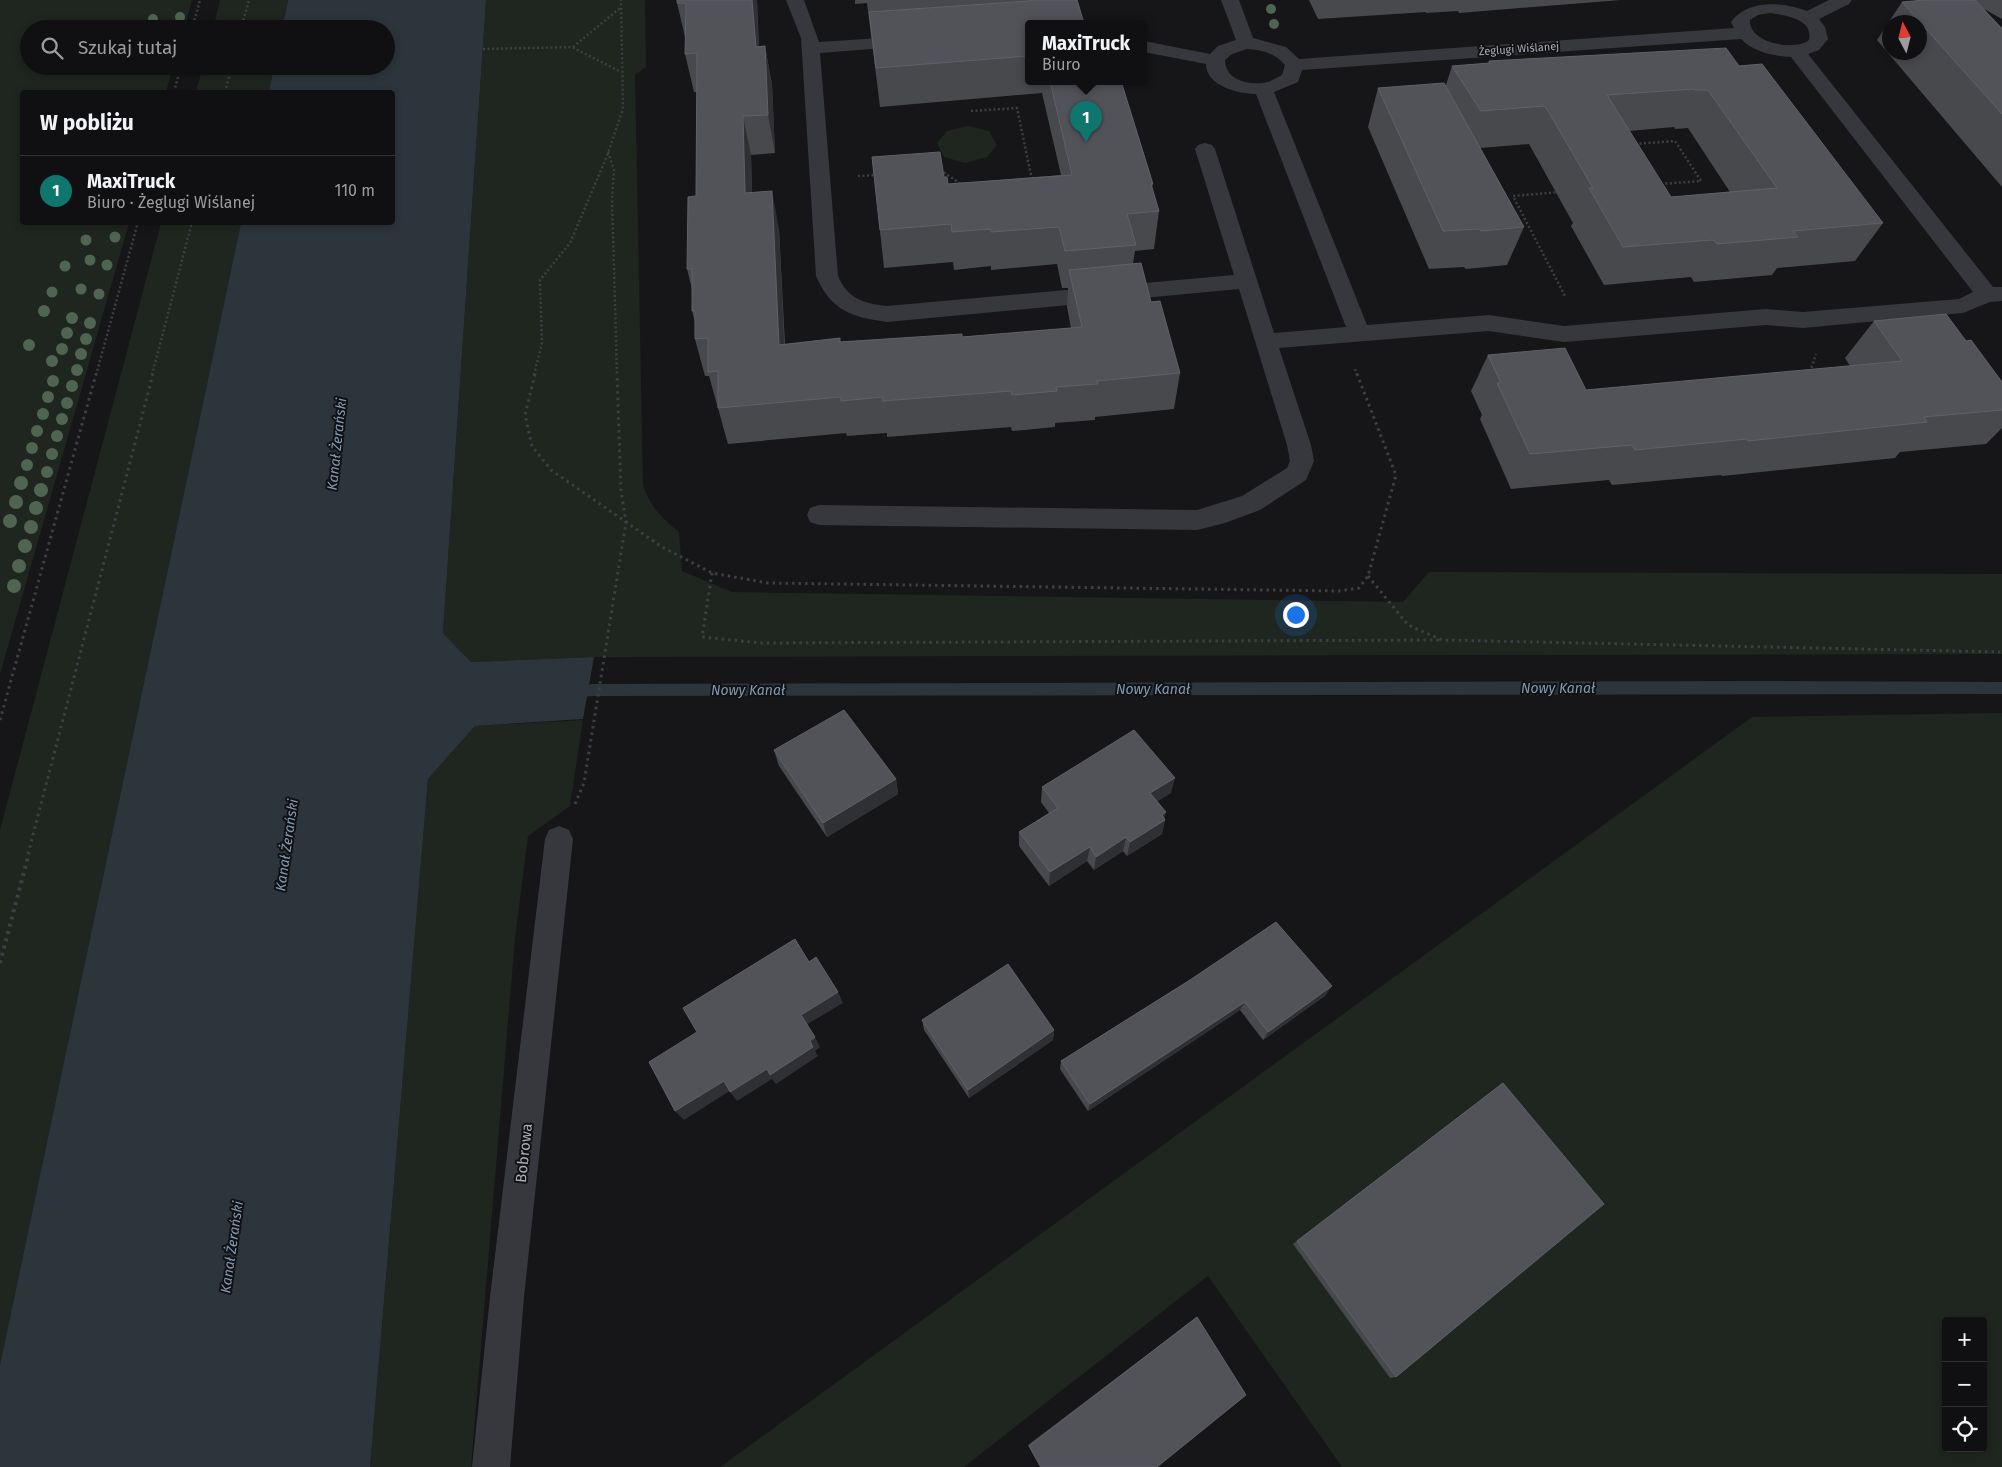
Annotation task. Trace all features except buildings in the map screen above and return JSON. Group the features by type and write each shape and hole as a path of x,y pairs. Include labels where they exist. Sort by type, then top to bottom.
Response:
{"street":[{"path":"795,0 810,38 827,276 831,288 841,300 853,307 887,314 1247,281"},
{"path":"1230,0 1246,43"},
{"path":"1807,18 1844,0"},
{"path":"1752,4 1783,9 1807,18 1815,25 1819,32 1819,39 1807,49 1796,51 1768,47 1756,42 1744,33 1740,22 1752,4"},
{"name":"Żeglugi Wiślanej","path":"1294,65 1744,33"},
{"path":"811,48 930,40"},
{"path":"1246,43 1264,44 1279,50 1290,58 1294,65 1291,78 1280,86 1264,90 1248,89 1233,85 1221,78 1215,69 1214,60 1220,52 1232,46 1246,43"},
{"path":"1147,48 1214,60"},
{"path":"1266,341 1489,323 1564,334 1766,317 1803,320 1963,306 1994,294 1796,51"},
{"path":"1264,90 1359,333"},
{"path":"819,515 1197,520 1225,513 1251,503 1297,474 1302,461 1299,445 1204,149"},
{"name":"Bobrowa","path":"491,1467 559,839"}],"path":[{"path":"194,20 200,0"},
{"path":"244,20 249,0"},
{"path":"621,0 623,109 608,152 570,243 540,280 542,343 525,415 532,446 551,470 626,522"},
{"path":"572,47 621,8"},
{"path":"483,48 572,47 621,72"},
{"path":"175,90 179,75"},
{"path":"226,90 230,75"},
{"path":"972,111 1017,108 1033,184"},
{"path":"1626,144 1675,140 1701,181 1651,185"},
{"path":"584,783 626,522 621,491 612,198 614,170 608,152"},
{"path":"932,170 942,170 966,187"},
{"path":"857,176 885,174"},
{"path":"1563,192 1513,196 1566,300"},
{"path":"0,720 137,225"},
{"path":"0,963 191,225"},
{"path":"1808,377 1817,353"},
{"path":"712,573 702,637 761,643 1442,640 2002,652"},
{"path":"1368,576 1408,625 1442,640"}],"shaded area":[{"path":"0,0 192,0 186,20 20,20 20,75 171,75 167,90 20,90 20,225 128,225 0,674"},
{"path":"220,0 288,0 284,20 215,20"},
{"path":"486,0 645,0 646,67 635,75 643,485 657,512 679,532 682,571 732,592 1403,602 1429,572 2002,574 2002,654 594,657 471,662 443,633"},
{"path":"201,75 272,75 269,90 197,90"},
{"path":"968,126 989,131 997,145 987,157 965,163 944,157 937,143 947,131"},
{"path":"160,225 241,225 0,1365 0,830"},
{"path":"2002,713 2002,1467 1342,1467 1208,1276 964,1467 720,1467 1752,717"},
{"path":"583,720 570,806 528,836 515,938 471,1467 370,1467 428,779 475,726"}],"water":[{"name":"Kanał Żerański","path":"288,0 486,0 443,633 471,662 594,657 583,719 475,726 428,779 370,1467 0,1467 0,1365 241,225 395,225 395,90 269,90 272,75 395,75 395,20 284,20"}],"waterway":[{"name":"Nowy Kanał","path":"569,692 593,690 2002,688"}],"place":[{"name":"MaxiTruck","path":"1086,142"}]}
